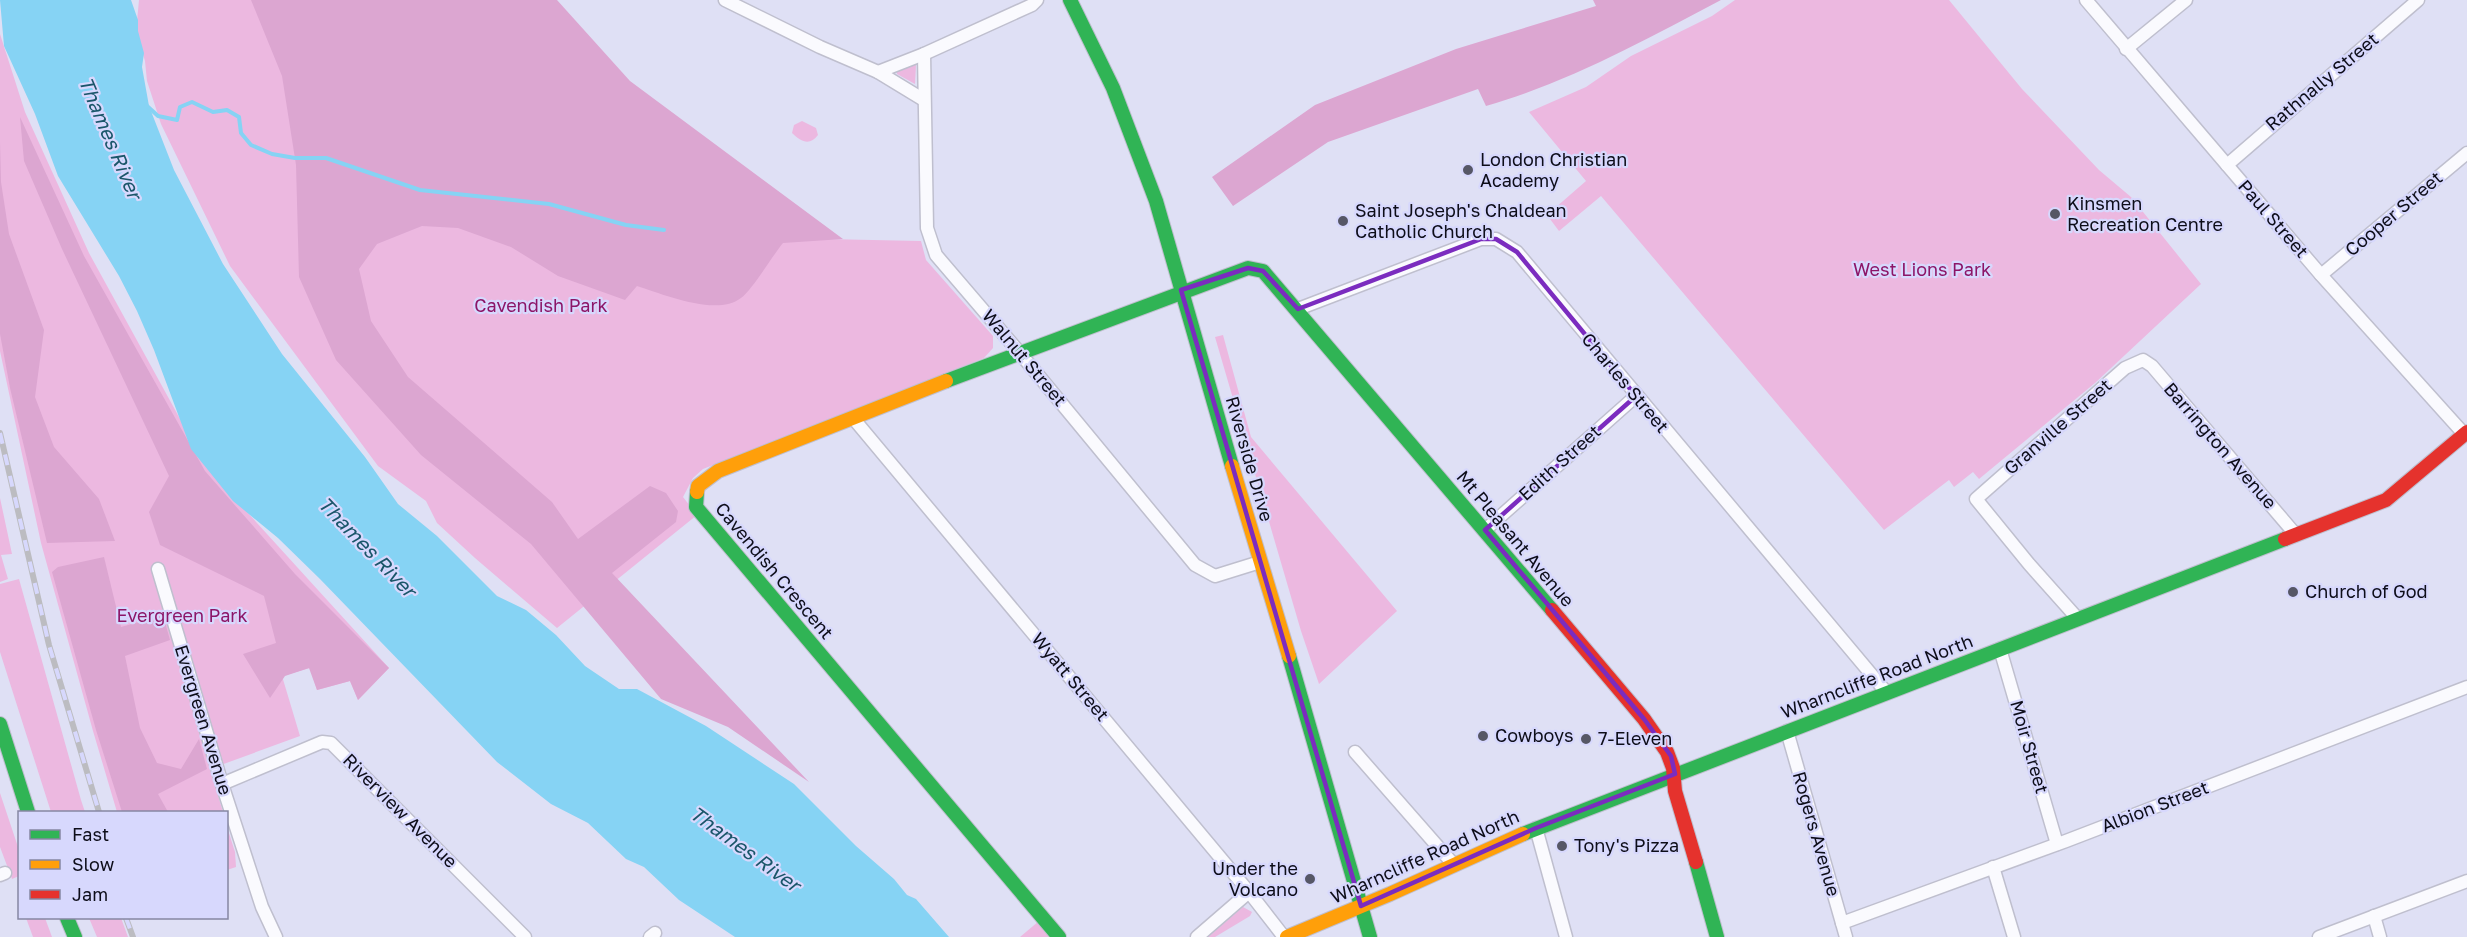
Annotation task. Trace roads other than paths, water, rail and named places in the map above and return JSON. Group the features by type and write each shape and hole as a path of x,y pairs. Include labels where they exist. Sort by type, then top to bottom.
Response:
{"main road":[{"name":"Riverside Drive","path":"1070,0 1113,88 1156,201 1260,562 1321,762 1370,937"},
{"name":"Mt Pleasant Avenue","path":"1181,291 1248,267 1263,271 1298,309 1644,719 1671,756 1675,774 1675,791 1716,937"},
{"name":"Cavendish Crescent","path":"1059,937 696,507 698,486 718,471 1019,352 1181,291"},
{"name":"Wharncliffe Road North","path":"1286,937 1536,828 2386,500 2465,433"},
{"path":"0,724 27,811"},
{"path":"67,919 75,937"}],"street":[{"path":"724,0 820,47 878,72 924,100"},
{"path":"878,72 924,54 1032,5 1037,0"},
{"name":"Paul Street","path":"2086,0 2321,275 2465,433"},
{"path":"2126,49 2186,0"},
{"name":"Rathnally Street","path":"2227,165 2418,0"},
{"name":"Walnut Street","path":"924,54 927,228 936,255 1195,565 1215,576 1260,562"},
{"name":"Cooper Street","path":"2321,275 2467,153"},
{"name":"Charles Street","path":"1298,309 1481,239 1496,239 1516,252 1887,693"},
{"name":"Granville Street","path":"2078,619 2029,564 1976,498 2126,369 2144,360"},
{"name":"Barrington Avenue","path":"2144,360 2152,366 2296,535"},
{"name":"Edith Street","path":"1485,530 1636,396"},
{"name":"Wyatt Street","path":"853,418 1286,937"},
{"name":"Evergreen Avenue","path":"158,569 222,784 262,907 276,937"},
{"name":"Moir Street","path":"2000,649 2057,844"},
{"name":"Albion Street","path":"1842,923 2057,844 2467,687"},
{"name":"Rogers Avenue","path":"1787,731 1846,937"},
{"name":"Riverview Avenue","path":"222,784 322,742 331,743 525,937"},
{"path":"1355,752 1454,865"},
{"path":"1536,828 1566,937"},
{"path":"1993,867 2014,937"},
{"path":"2319,937 2467,881"},
{"path":"1197,937 1249,892"},
{"path":"2374,916 2380,937"}],"water":[{"name":"Thames River","path":"0,0 131,0 138,20 138,31 144,53 142,67 149,106 174,170 223,264 282,354 365,457 398,504 437,536 497,596 526,610 556,635 585,666 619,689 637,689 706,726 794,784 856,846 894,879 907,895 916,899 949,937 735,937 679,900 644,867 626,859 588,823 551,804 497,762 320,579 278,538 233,501 191,449 137,311 119,276 58,176 35,114 4,46"}],"waterway":[{"path":"146,105 158,116 177,120 180,107 192,102 213,112 227,110 239,117 241,133 251,145 272,154 295,158 326,158 420,190 549,204 626,225 664,230"}],"railway":[{"path":"0,433 49,645 99,811"},
{"path":"126,919 133,937"}],"place":[{"name":"London Christian Academy","path":"1468,170"},
{"name":"Kinsmen Recreation Centre","path":"2055,214"},
{"name":"Saint Joseph's Chaldean Catholic Church","path":"1343,221"},
{"name":"Church of God","path":"2293,592"},
{"name":"Cowboys","path":"1483,736"},
{"name":"7-Eleven","path":"1586,739"},
{"name":"Tony's Pizza","path":"1562,846"},
{"name":"Under the Volcano","path":"1310,879"}],"park label":[{"name":"West Lions Park","path":"1922,270"},
{"name":"Cavendish Park","path":"541,306"},
{"name":"Evergreen Park","path":"182,616"}]}
